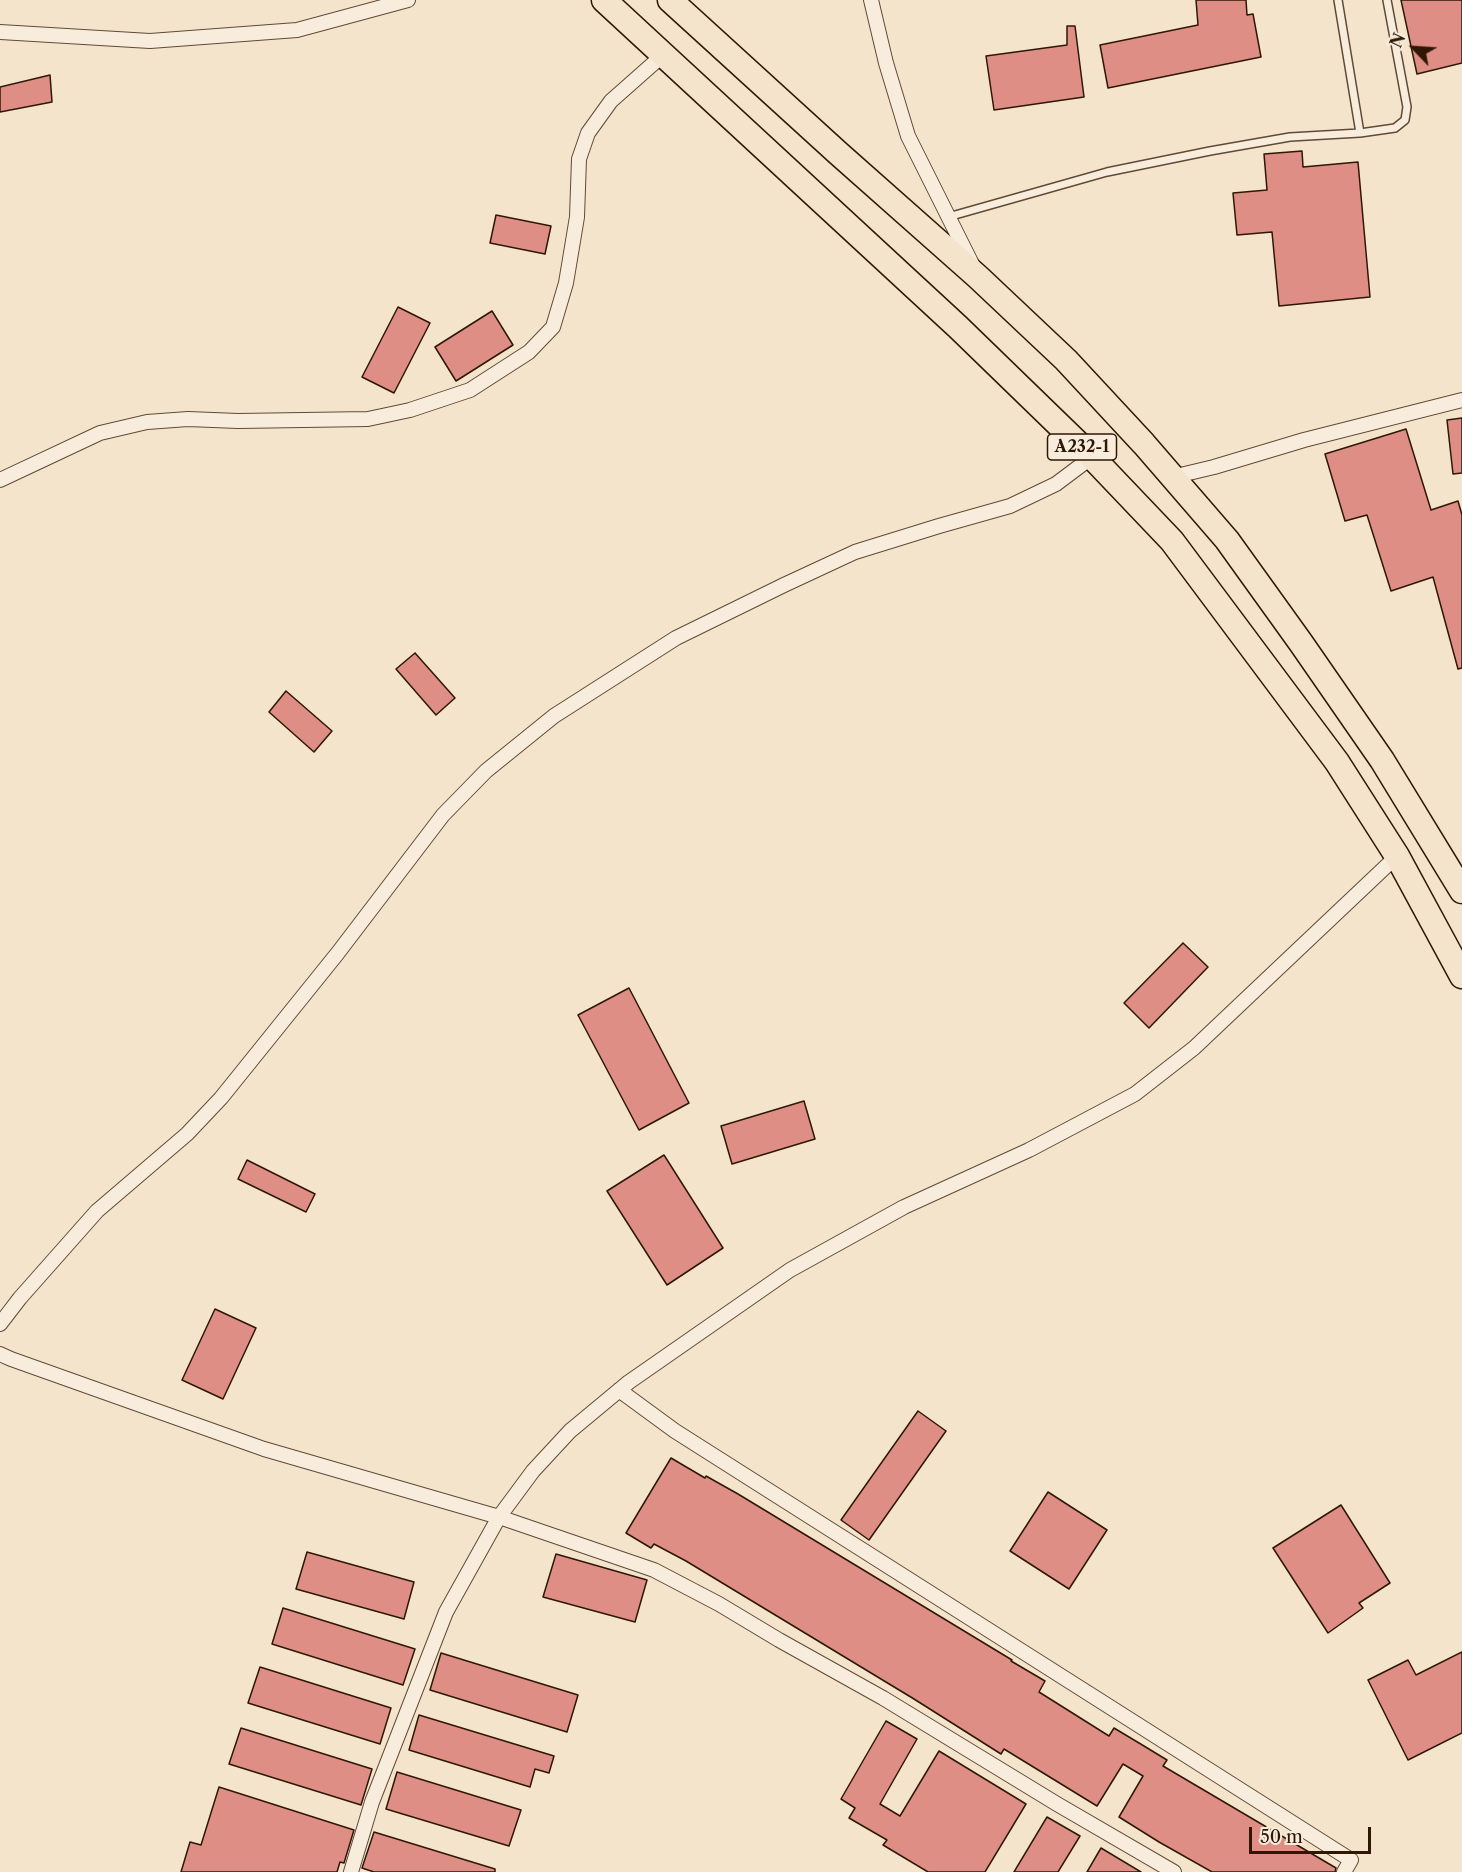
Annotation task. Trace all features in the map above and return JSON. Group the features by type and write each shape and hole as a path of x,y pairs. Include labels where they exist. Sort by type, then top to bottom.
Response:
{"highway":[{"name":"A232-1","path":"604,0 958,327 1092,457 1172,541 1338,762 1397,856 1462,976"},
{"name":"A232-1","path":"670,0 978,277 1066,360 1172,477 1227,540 1308,653 1382,760 1462,891"}],"street":[{"path":"0,32 150,41 297,30 408,0"},
{"path":"871,0 886,63 908,136 978,277"},
{"path":"0,480 100,433 147,422 188,419 238,421 368,419 410,410 470,390 530,352 553,327 567,283 577,217 579,159 588,133 611,101 663,55"},
{"path":"1172,477 1304,440 1462,400"},
{"path":"0,1323 97,1211 187,1134 221,1098 337,954 443,814 486,771 554,716 676,638 784,585 855,552 1010,506 1056,484 1092,457"},
{"path":"351,1872 372,1802 446,1612 499,1517 533,1472 570,1431 619,1390 668,1354 790,1270 904,1207 1029,1150 1135,1094 1194,1048 1397,856"},
{"path":"0,1353 11,1359 264,1449 499,1517 654,1570 719,1604 883,1698 1174,1872"},
{"path":"619,1390 685,1437 1351,1860 1344,1872"}],"lane":[{"path":"1338,0 1360,133"},
{"path":"948,217 1107,172 1210,151 1290,137 1360,133 1395,128 1405,120 1407,107 1387,0"}],"building":[{"path":"1196,0 1246,0 1247,15 1253,14 1261,57 1108,88 1100,45 1198,25"},
{"path":"1401,0 1462,0 1462,63 1417,74"},
{"path":"1067,26 1075,26 1084,97 994,110 986,56 1067,45"},
{"path":"50,75 52,102 0,112 0,87"},
{"path":"1302,151 1303,167 1358,162 1370,297 1279,306 1272,232 1237,235 1233,193 1267,190 1264,154"},
{"path":"496,215 551,226 545,254 490,243"},
{"path":"398,307 430,323 394,393 362,377"},
{"path":"492,311 513,345 456,381 435,347"},
{"path":"1462,418 1462,473 1453,474 1447,420"},
{"path":"1406,429 1431,510 1458,501 1462,515 1462,668 1458,669 1433,577 1391,591 1367,515 1345,521 1325,454"},
{"path":"415,653 455,698 436,715 396,669"},
{"path":"286,691 332,731 314,752 269,712"},
{"path":"1183,943 1208,967 1149,1028 1124,1003"},
{"path":"629,988 689,1103 639,1130 578,1015"},
{"path":"804,1101 815,1139 732,1164 721,1126"},
{"path":"664,1155 723,1248 667,1285 607,1191"},
{"path":"247,1160 315,1194 306,1212 238,1179"},
{"path":"215,1309 256,1328 223,1399 182,1380"},
{"path":"918,1411 946,1431 869,1540 841,1520"},
{"path":"671,1458 738,1494 1012,1660 1045,1681 1039,1692 1109,1736 1114,1728 1144,1746 1167,1760 1163,1766 1336,1868 1335,1872 1212,1872 1119,1817 1143,1776 1123,1764 1097,1806 1004,1749 1001,1754 686,1561 654,1544 651,1548 626,1533"},
{"path":"1048,1492 1107,1530 1069,1589 1010,1551"},
{"path":"1341,1505 1390,1583 1359,1603 1363,1608 1328,1633 1273,1548"},
{"path":"307,1552 414,1582 404,1619 296,1589"},
{"path":"556,1554 647,1580 635,1622 543,1597"},
{"path":"283,1608 415,1649 403,1685 272,1644"},
{"path":"1462,1652 1462,1733 1408,1760 1368,1680 1408,1660 1416,1675"},
{"path":"441,1653 578,1695 567,1732 430,1690"},
{"path":"260,1667 391,1708 380,1744 248,1703"},
{"path":"419,1715 554,1756 549,1773 535,1769 530,1787 409,1750"},
{"path":"886,1721 917,1739 880,1804 900,1816 939,1751 1026,1804 985,1872 928,1872 883,1845 887,1840 849,1818 855,1808 841,1799"},
{"path":"241,1728 372,1769 361,1805 229,1764"},
{"path":"397,1772 521,1810 509,1846 386,1809"},
{"path":"219,1787 354,1830 344,1863 340,1862 337,1872 181,1872 190,1842 201,1845"},
{"path":"1047,1817 1080,1836 1058,1872 1014,1872"},
{"path":"374,1832 495,1869 495,1872 374,1872 362,1868"},
{"path":"1101,1848 1141,1872 1087,1872"}]}
